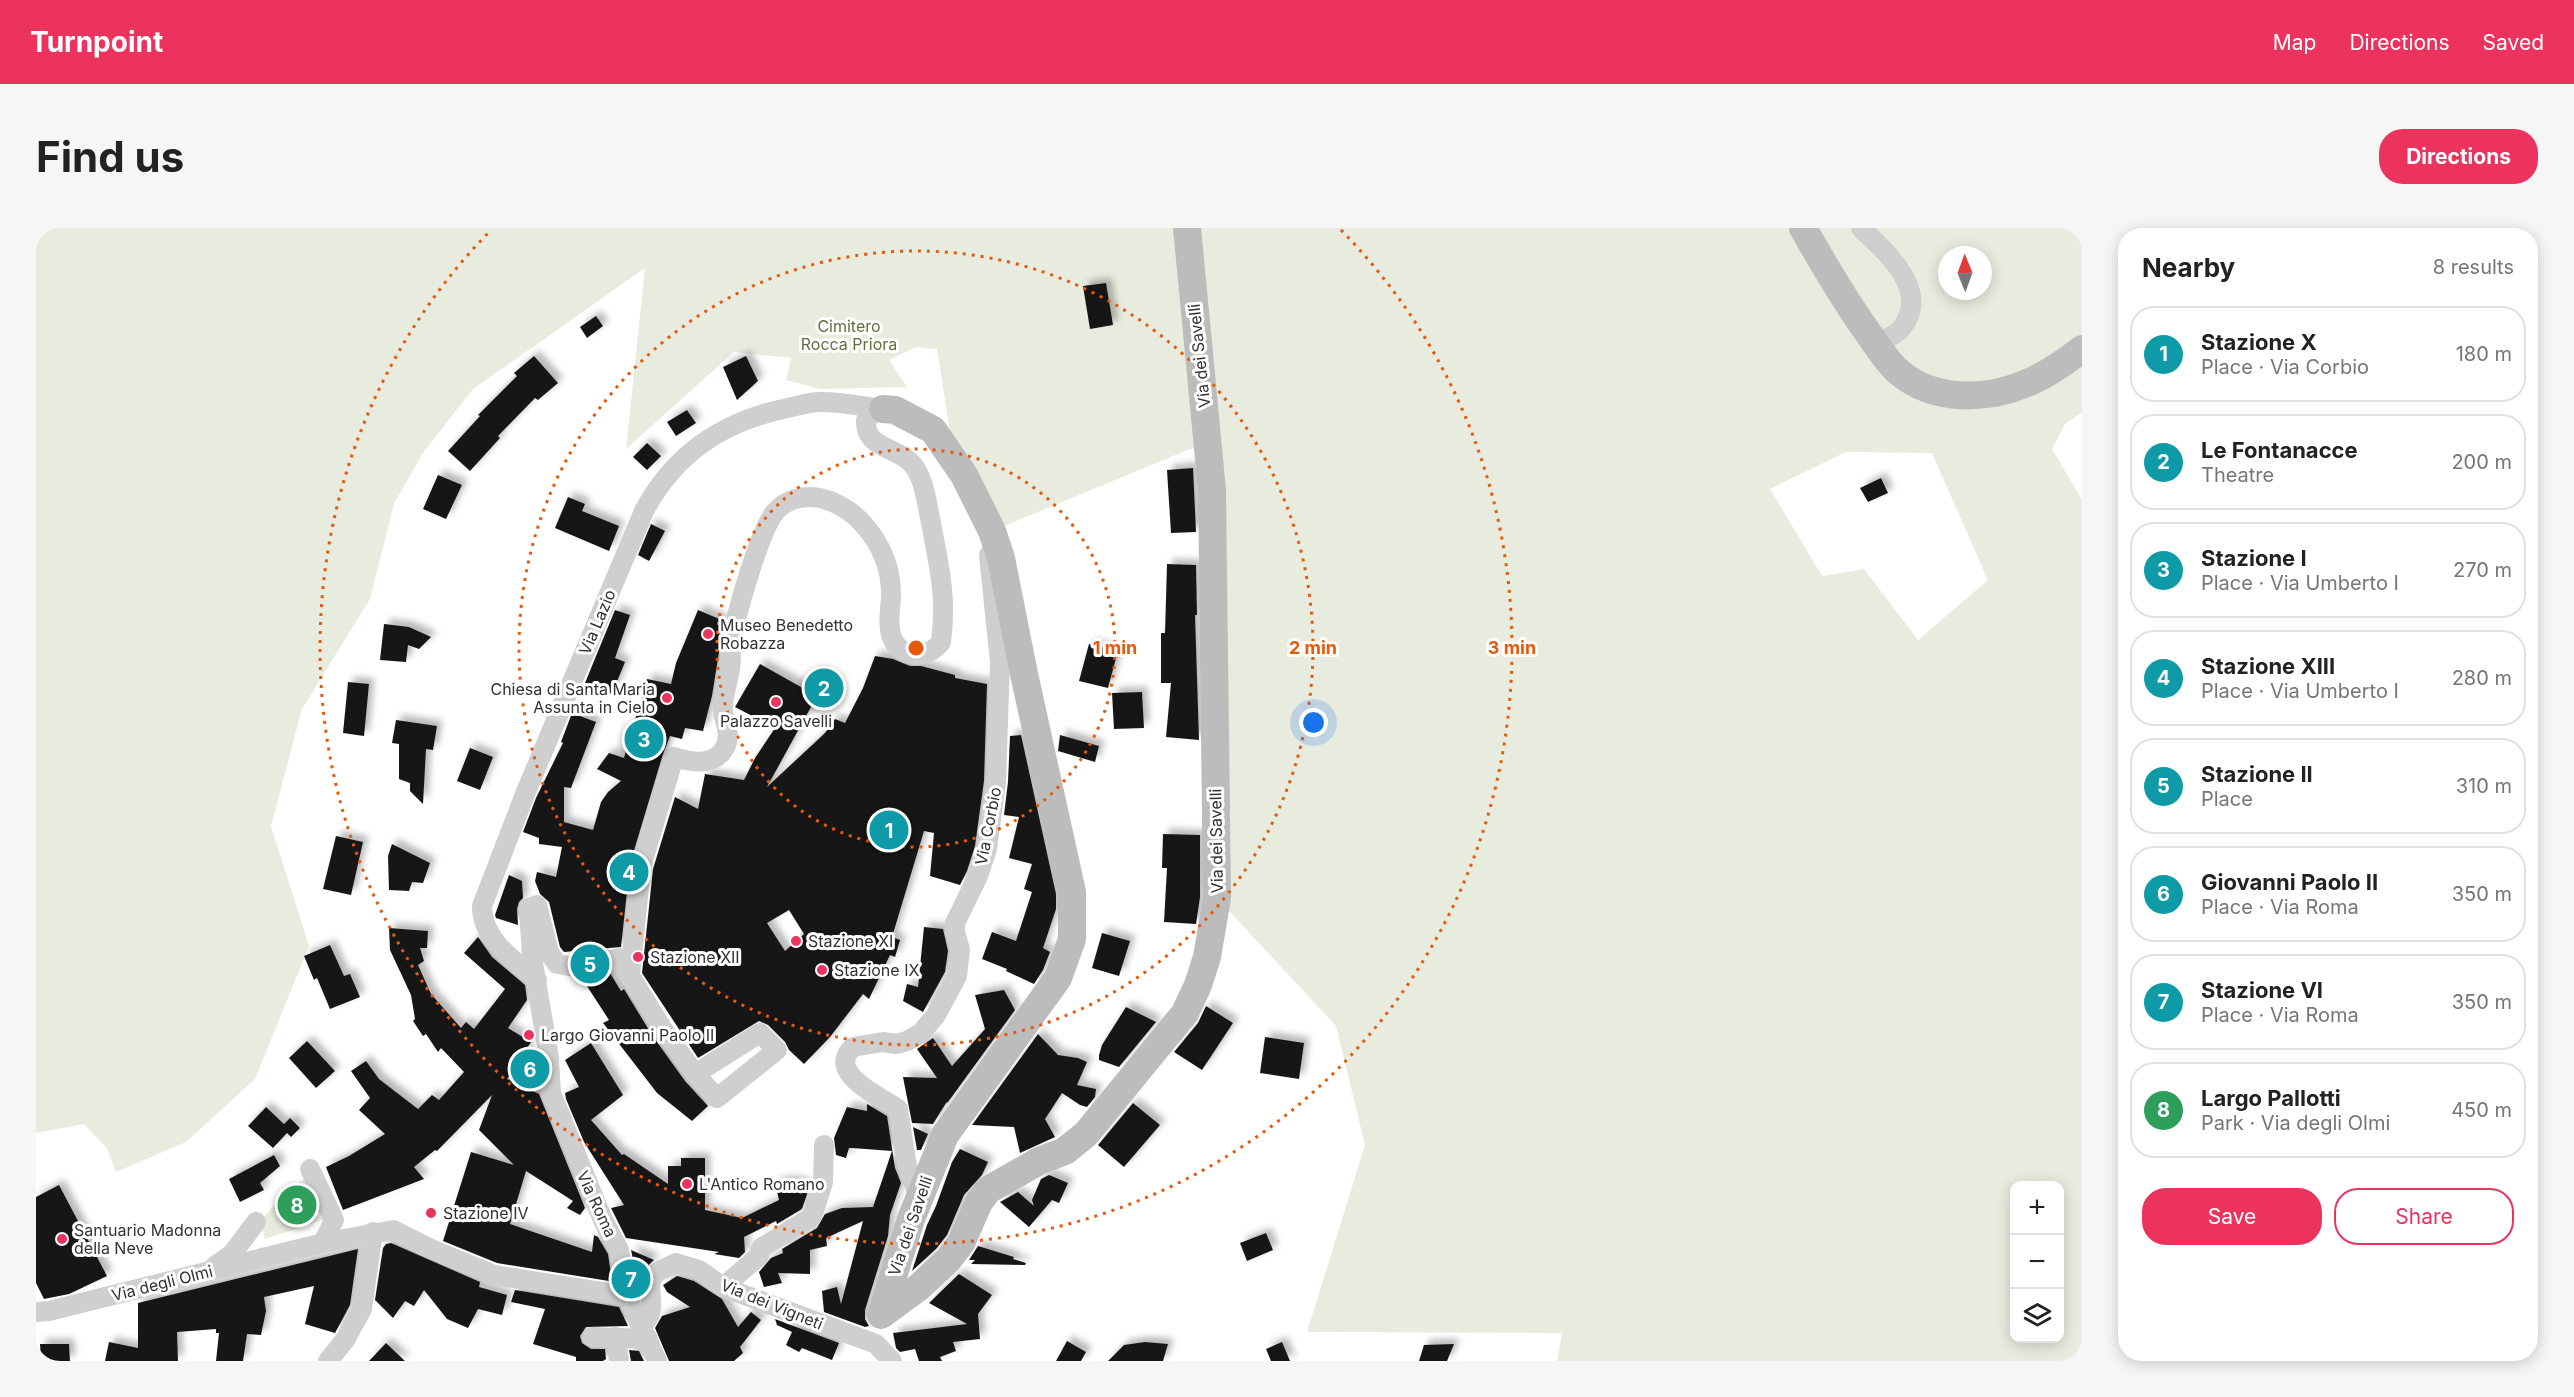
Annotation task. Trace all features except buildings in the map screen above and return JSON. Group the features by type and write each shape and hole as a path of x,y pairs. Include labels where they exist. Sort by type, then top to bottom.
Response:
{"street":[{"name":"Via dei Savelli","path":"881,1315 918,1288 948,1260 961,1243 976,1208 988,1190 1039,1161 1065,1151 1086,1134 1185,1013 1198,986 1207,957 1217,898 1212,490 1187,228"},
{"path":"1803,228 1857,318 1891,365 1910,380 1935,391 1957,395 1993,393 2028,383 2082,349"},
{"path":"1861,228 1899,265 1909,287 1911,308 1900,330 1876,344"},
{"name":"Via Lazio","path":"537,980 497,944 484,922 482,906 529,784 644,511 655,490 685,455 704,441 741,422 777,410 820,402 884,409"},
{"name":"Via dei Savelli","path":"876,1344 881,1315 894,1268 919,1197 945,1135 1058,978 1072,939 1072,892 1024,675 1001,558 992,531 964,475 933,430 895,410 884,409"},
{"path":"695,1074 662,1028 630,975 641,867 674,757 699,762 715,757 724,750 728,734 727,720 722,707 731,666 731,645 761,539 777,510 794,498 816,498 840,505 852,513 867,529 882,552 888,568 891,593 889,624 892,637 899,648 908,654 917,655 928,653 941,642 944,620 943,581 926,497 918,474 907,460 874,441 867,429 866,420 869,416 875,411 884,409"},
{"name":"Via Corbio","path":"919,1197 907,1166 898,1109 858,1083 845,1065 845,1058 853,1047 883,1042 896,1044 921,1033 936,1015 957,976 960,950 955,923 978,876 987,849 996,782 1000,662 990,569 989,550 992,531"},
{"name":"Via Roma","path":"630,975 619,957 581,968 557,964 549,952 537,905 531,906 528,915 532,957 549,1058 551,1093 603,1220 620,1250 627,1296 657,1361"},
{"path":"723,1287 746,1269 759,1256 761,1248 768,1242 810,1218 822,1182 824,1145"},
{"path":"310,1169 334,1220 323,1242"},
{"path":"210,1271 232,1254 256,1222"},
{"name":"Via degli Olmi","path":"36,1312 49,1311 323,1242 393,1230 494,1275 627,1296"},
{"path":"328,1361 345,1340 362,1309 373,1232"},
{"name":"Via dei Vigneti","path":"645,1332 652,1310 651,1280 656,1273 676,1263 699,1270 723,1287 876,1344"},
{"path":"592,1336 615,1338 645,1332"},
{"path":"615,1338 619,1361"},
{"path":"876,1344 892,1361"}],"green space":[{"name":"Cimitero Rocca Priora","path":"36,228 2082,228 2082,412 2065,424 2052,449 2082,500 2082,1361 1557,1361 1562,1333 1307,1332 1365,1145 1336,1026 1217,898 1207,442 992,531 954,458 937,349 916,347 889,360 907,387 820,389 786,380 791,358 734,352 626,449 645,268 473,389 422,454 394,504 370,599 302,709 271,826 309,946 255,1079 186,1142 116,1172 107,1148 84,1124 36,1133","holes":["1846,452 1932,453 1988,580 1918,640 1864,569 1822,576 1770,489"]},
{"path":"307,1177 325,1219 265,1239 260,1222 286,1191"}],"place":[{"name":"Museo Benedetto Robazza","path":"708,634"},
{"name":"Le Fontanacce","path":"824,688"},
{"name":"Chiesa di Santa Maria Assunta in Cielo","path":"667,698"},
{"name":"Palazzo Savelli","path":"776,702"},
{"name":"Stazione I","path":"644,739"},
{"name":"Stazione X","path":"889,830"},
{"name":"Stazione XIII","path":"629,872"},
{"name":"Stazione XI","path":"796,941"},
{"name":"Stazione XII","path":"638,957"},
{"name":"Stazione II","path":"590,964"},
{"name":"Stazione IX","path":"822,970"},
{"name":"Largo Giovanni Paolo II","path":"529,1035"},
{"name":"Giovanni Paolo II","path":"530,1069"},
{"name":"L'Antico Romano","path":"687,1184"},
{"name":"Largo Pallotti","path":"297,1205"},
{"name":"Stazione IV","path":"431,1213"},
{"name":"Santuario Madonna della Neve","path":"62,1239"},
{"name":"Stazione VI","path":"631,1279"}]}
